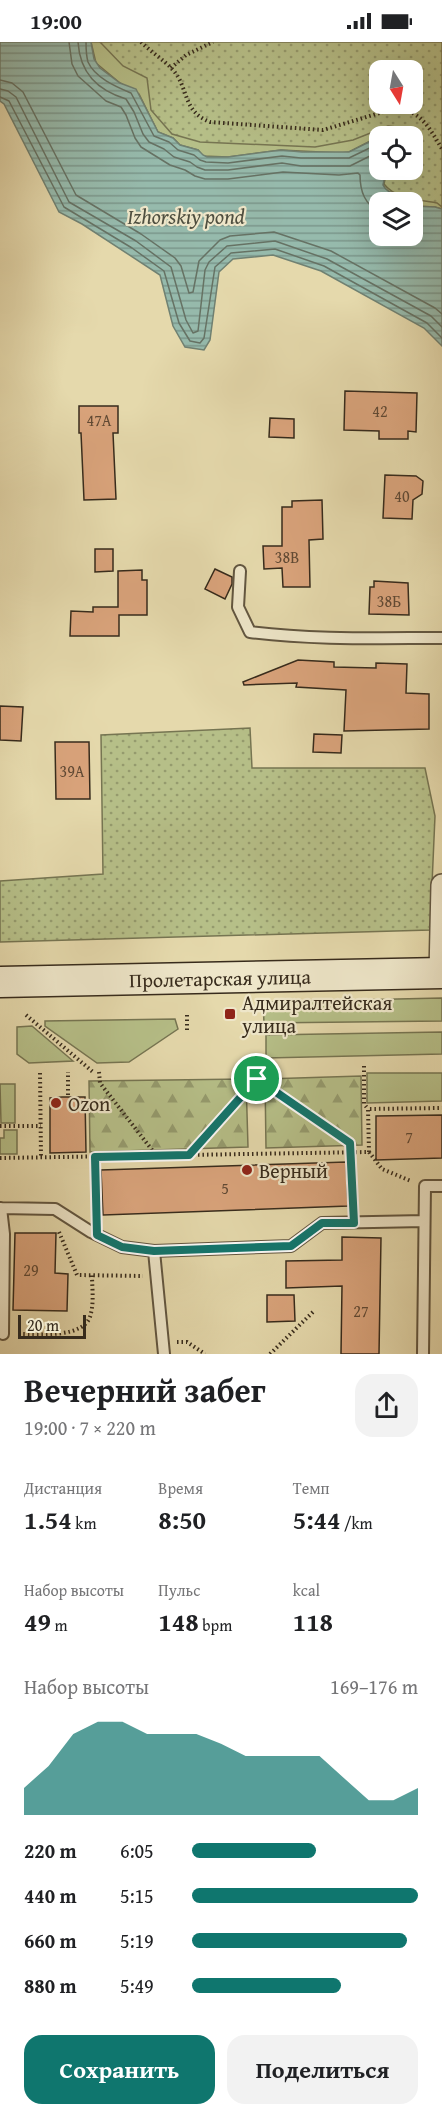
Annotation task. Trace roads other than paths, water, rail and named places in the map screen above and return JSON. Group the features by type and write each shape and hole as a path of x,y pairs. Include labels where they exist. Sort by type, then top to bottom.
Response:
{"main road":[{"name":"Пролетарская улица","path":"0,982 441,973"}],"street":[{"path":"441,973 442,885"}],"lane":[{"path":"240,571 238,607 250,632 375,639 442,639"},
{"path":"423,1354 425,1186 442,1186"},
{"path":"3,1334 4,1234 0,1208 55,1209 97,1235 122,1247 154,1251 291,1246 322,1223 424,1221"},
{"path":"154,1251 164,1349"}],"water":[{"name":"Izhorskiy pond","path":"0,42 91,42 94,59 100,68 120,83 136,89 158,132 173,138 180,145 198,150 207,157 228,157 281,150 349,152 369,142 369,180 384,180 385,189 390,192 369,192 369,246 423,246 423,206 442,209 442,346 424,328 321,271 273,255 233,259 219,272 210,340 204,350 185,347 173,326 160,275 82,224 59,212 4,104 0,101"}],"place":[{"name":"Адмиралтейская улица","path":"230,1014"},
{"name":"Ozon","path":"56,1103"},
{"name":"Верный","path":"247,1170"}]}
